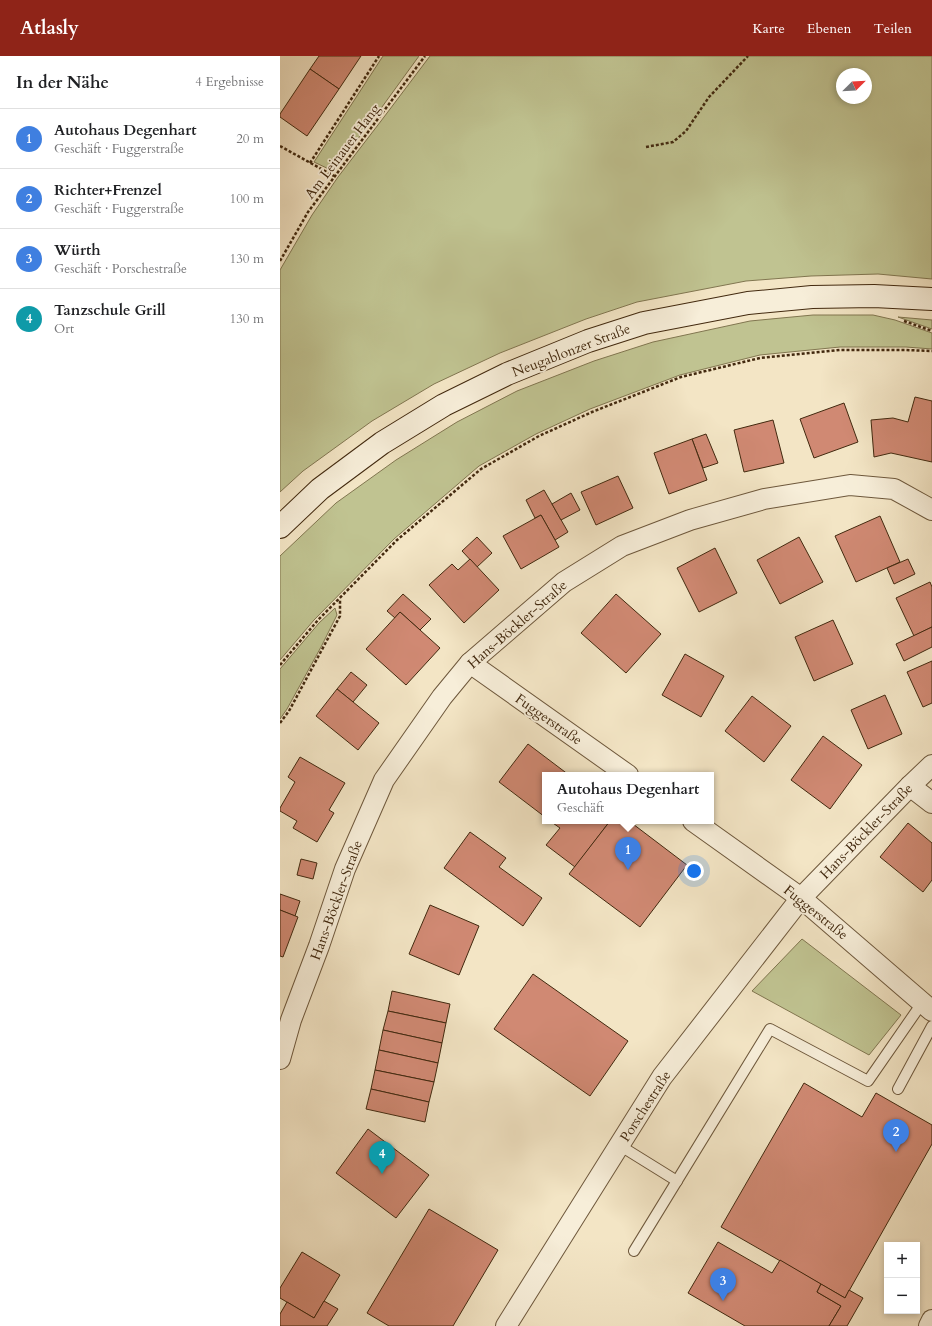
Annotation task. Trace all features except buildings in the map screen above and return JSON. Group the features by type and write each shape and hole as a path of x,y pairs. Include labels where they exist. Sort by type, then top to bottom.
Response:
{"street":[{"name":"Neugablonzer Straße","path":"280,528 320,488 382,443 444,405 507,374 588,341 644,323 748,303 812,297 874,296 932,299"},
{"name":"Hans-Böckler-Straße","path":"280,1058 345,869 384,780 442,697 470,663 564,582 622,546 690,520 764,499 850,485 894,489 932,510"},
{"name":"Fuggerstraße","path":"470,663 624,772"},
{"name":"Hans-Böckler-Straße","path":"801,898 932,765"},
{"path":"910,786 932,803"},
{"name":"Fuggerstraße","path":"697,824 801,898 927,1007"},
{"name":"Porschestraße","path":"506,1326 662,1077 801,898"},
{"path":"929,1326 932,1320"}],"lane":[{"path":"634,1251 770,1029 868,1081 927,1007"},
{"path":"898,1089 932,1026"},
{"path":"619,1145 677,1181"}],"path":[{"path":"310,163 379,56"},
{"name":"Am Leinauer Hang","path":"280,261 308,212 425,56"},
{"path":"646,147 672,142 686,131 710,97 748,56"},
{"path":"280,146 334,176"},
{"path":"280,665 318,620 397,540 481,469 539,436 592,412 681,377 760,358 840,350 906,350 932,352"},
{"path":"280,723 289,711 340,616 340,599"}],"green space":[{"path":"383,56 419,56 333,171 314,162"},
{"path":"430,56 932,56 932,279 878,274 811,276 746,281 637,302 586,319 500,353 434,384 372,421 303,471 280,492 280,270 312,215 338,177"},
{"path":"813,315 873,315 895,320 932,333 932,349 906,347 840,347 760,355 680,375 590,409 536,434 479,466 394,539 314,620 280,660 280,556 336,503 396,460 457,422 517,391 594,361 653,342 750,321"},
{"path":"898,317 932,320 932,329"},
{"path":"335,608 337,615 321,647 280,719 280,669 319,623"},
{"path":"802,939 901,1015 869,1055 752,991"}],"place":[{"name":"Autohaus Degenhart","path":"628,870"},
{"name":"Richter+Frenzel","path":"896,1152"},
{"name":"Tanzschule Grill","path":"382,1174"},
{"name":"Würth","path":"723,1301"}]}
